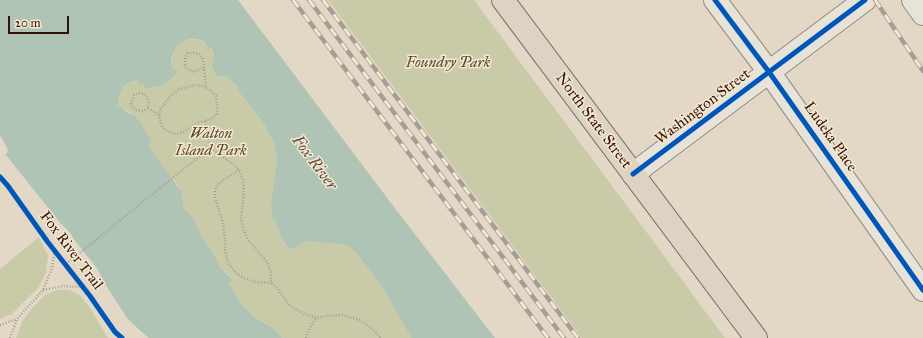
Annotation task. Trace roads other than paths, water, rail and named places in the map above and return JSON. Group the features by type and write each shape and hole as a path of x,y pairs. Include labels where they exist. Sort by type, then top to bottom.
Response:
{"main road":[{"name":"North State Street","path":"503,0 756,338"}],"street":[{"name":"Ludeka Place","path":"715,0 770,72 923,290"},
{"name":"Washington Street","path":"633,174 865,0"},
{"path":"913,0 923,14"}],"water":[{"name":"Fox River","path":"0,0 238,0 495,338 411,338 382,286 351,248 345,245 307,241 290,250 281,238 275,219 272,219 271,204 277,159 273,141 262,121 239,92 237,86 227,76 218,77 216,75 212,68 214,56 212,50 203,41 188,39 177,46 172,56 171,63 173,70 177,70 177,73 170,80 163,85 151,88 144,88 144,84 138,83 137,80 128,83 123,87 119,95 118,106 121,106 126,112 135,115 141,123 151,140 150,148 181,191 184,208 195,220 202,238 211,250 220,267 233,280 229,285 237,296 239,302 255,318 272,327 282,338 149,338 127,318 104,282 97,268 68,230 61,224 6,155 8,150 0,135"}],"railway":[{"path":"293,0 548,338"},
{"path":"309,0 564,338"},
{"path":"323,0 578,338"},
{"path":"875,0 923,71"}],"park label":[{"name":"Foundry Park","path":"448,63"},
{"name":"Walton Island Park","path":"211,142"}]}
